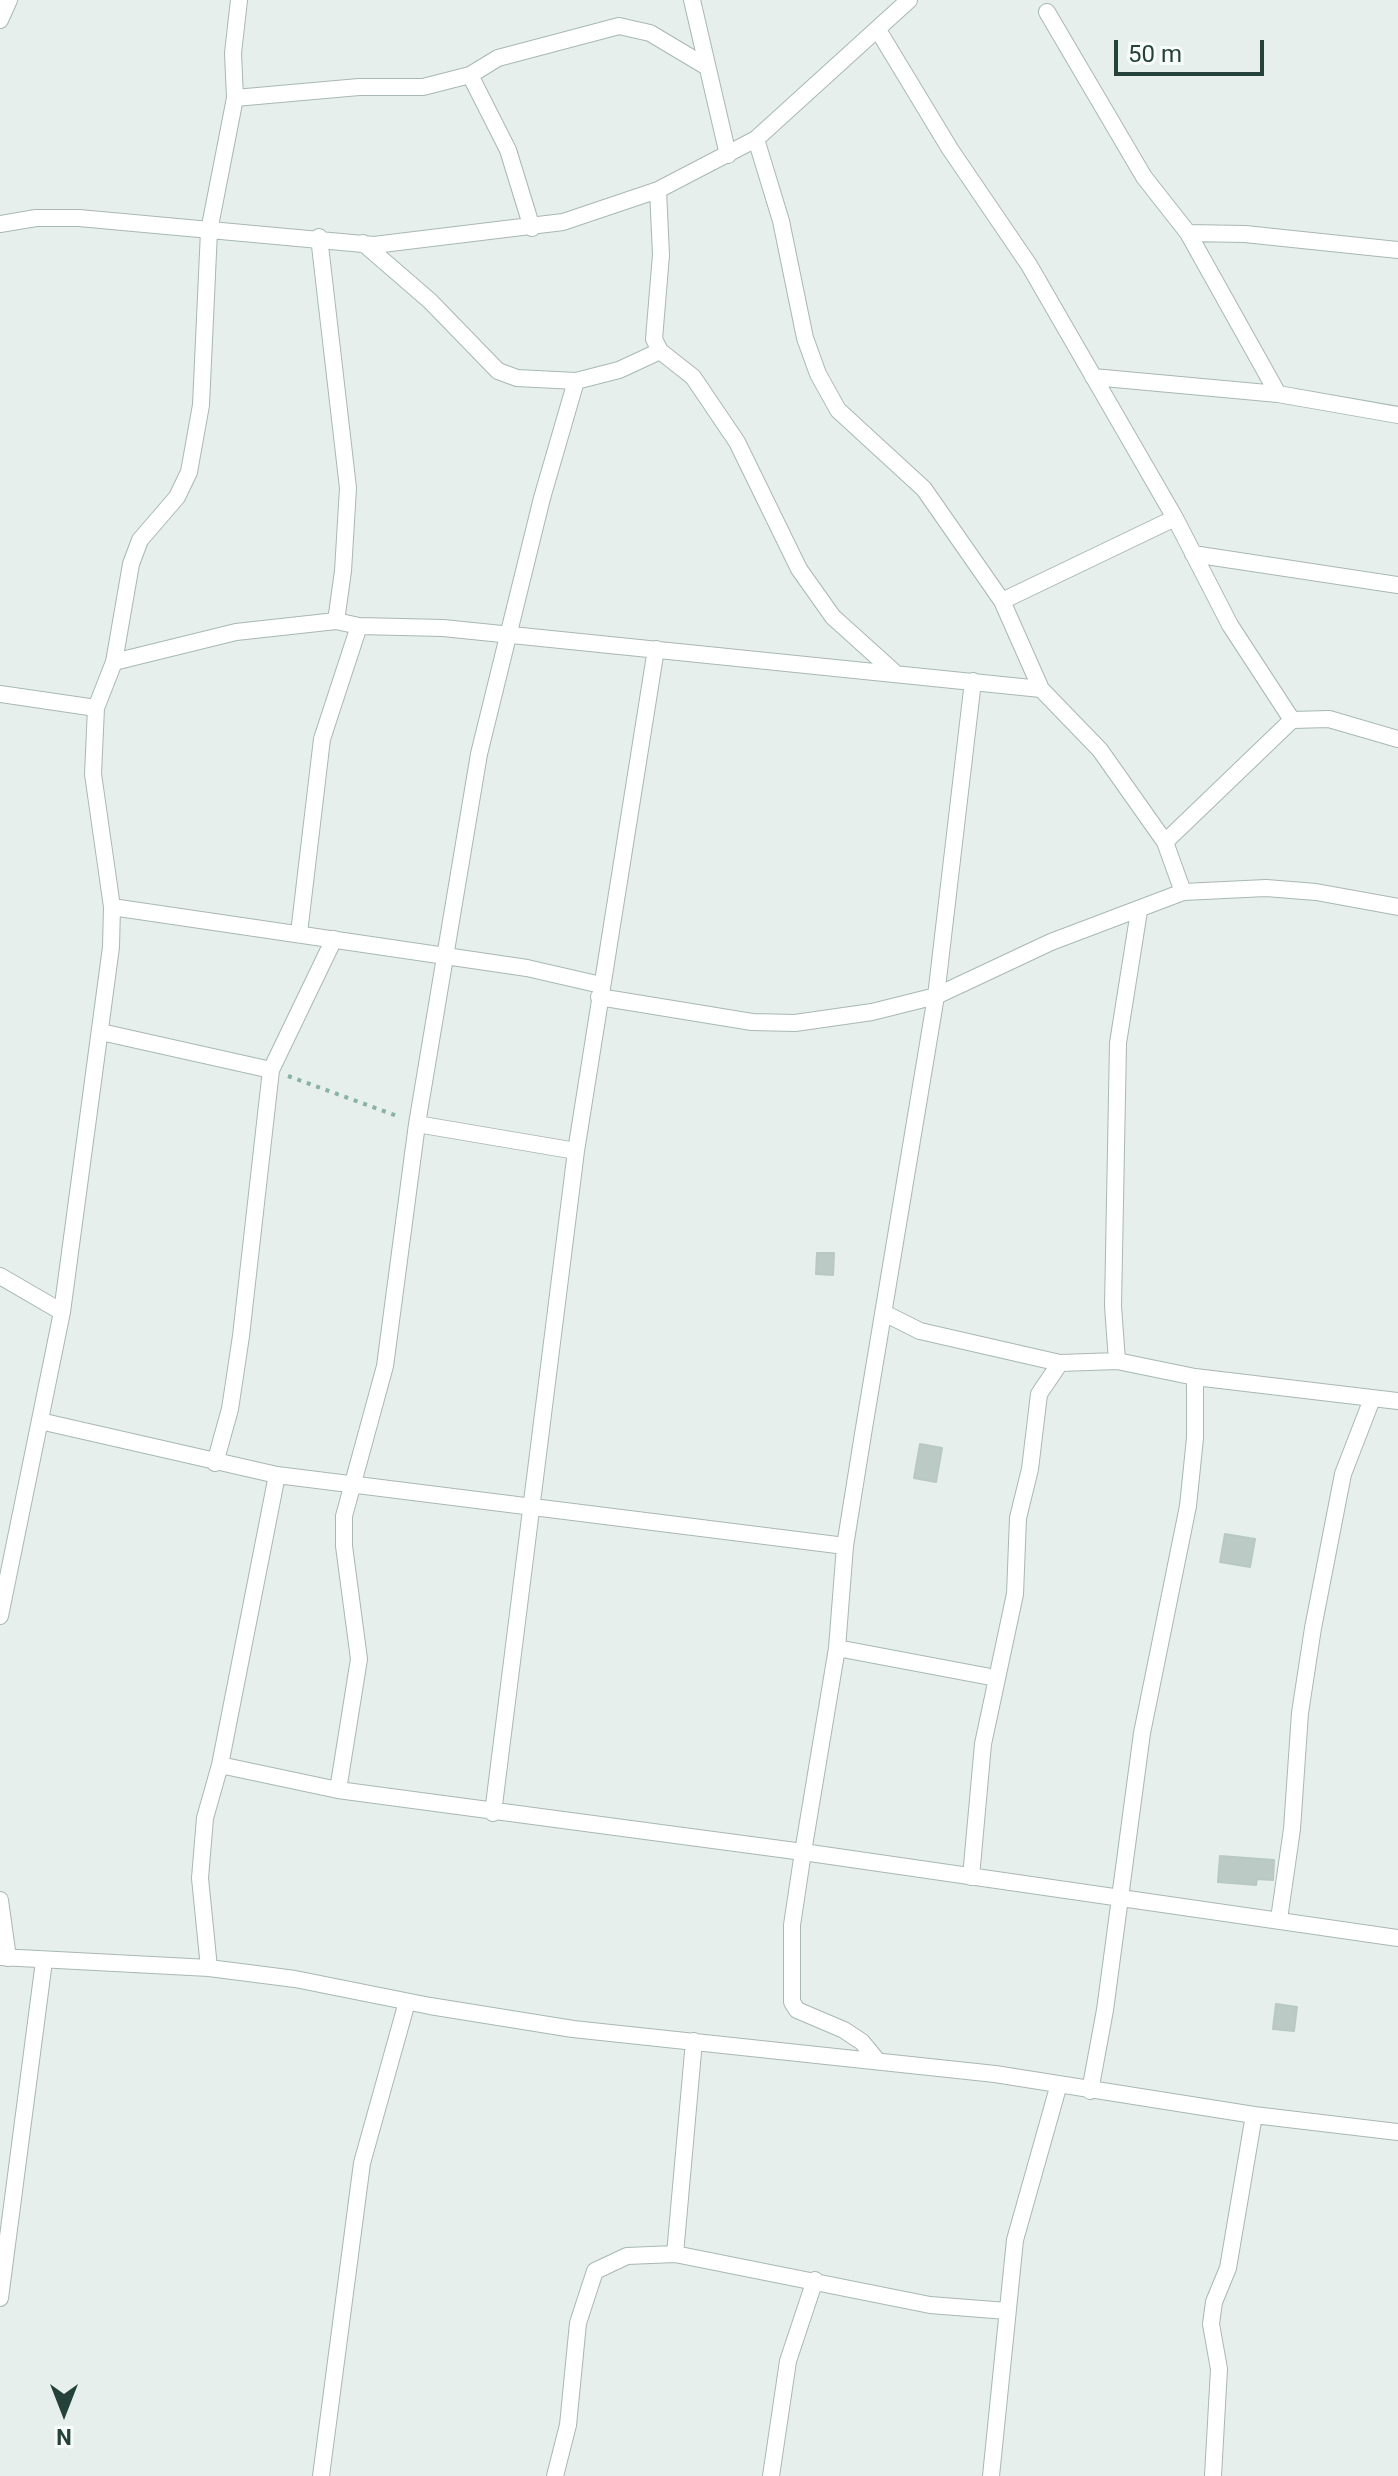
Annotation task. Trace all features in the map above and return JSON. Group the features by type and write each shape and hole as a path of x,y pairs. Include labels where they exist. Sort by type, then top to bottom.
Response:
{"street":[{"path":"0,20 9,0"},
{"path":"0,1616 62,1312 101,1032 112,907 93,774 96,708 114,662 131,564 140,540 177,497 189,472 201,405 209,231 235,98 233,53 239,0"},
{"path":"692,0 728,155"},
{"path":"0,224 36,218 79,218 363,243 532,228 563,222 658,190 756,139 909,0"},
{"path":"1047,12 1144,177 1188,233 1278,394"},
{"path":"235,98 359,87 423,87 470,75 498,58 619,26 650,33 707,67"},
{"path":"878,30 950,149 1029,265 1175,518 1230,625 1292,720"},
{"path":"470,75 508,150 532,228"},
{"path":"756,139 781,221 805,338 818,374 838,410 924,489 1002,601 1041,689 1100,750 1165,842 1183,892"},
{"path":"658,190 661,255 654,339 660,351 693,377 737,442 799,569 833,617 895,673"},
{"path":"1188,233 1245,234 1398,250"},
{"path":"319,237 348,488 343,571 336,621"},
{"path":"363,243 430,301 498,371 531,380 576,381 619,370 660,351"},
{"path":"1093,377 1278,394 1398,415"},
{"path":"338,1790 359,1659 344,1546 344,1516 385,1366 417,1124 448,957 479,754 542,498 576,381"},
{"path":"1002,601 1175,518"},
{"path":"1193,554 1398,585"},
{"path":"114,662 236,632 336,621 359,626 443,628 1041,689"},
{"path":"299,933 322,739 359,626"},
{"path":"493,1813 576,1151 656,649"},
{"path":"876,2059 862,2042 844,2030 793,2007 792,1925 837,1648 845,1546 936,996 973,681"},
{"path":"0,694 96,708"},
{"path":"1165,842 1292,720 1329,719 1398,739"},
{"path":"112,907 527,968 600,991 752,1022 795,1023 872,1012 936,996 1051,942 1183,892 1266,888 1316,892 1398,907"},
{"path":"1117,1361 1113,1306 1119,1124 1118,1043 1139,911"},
{"path":"215,1463 230,1409 241,1336 271,1070 334,939"},
{"path":"101,1032 271,1070"},
{"path":"417,1124 576,1151"},
{"path":"0,1276 62,1312"},
{"path":"884,1313 920,1331 1060,1363 1117,1361 1195,1377 1398,1401"},
{"path":"971,1877 974,1812 996,1678 1015,1594 1018,1518 1030,1469 1039,1394 1060,1363"},
{"path":"1090,2091 1142,1733 1190,1491 1195,1377"},
{"path":"1279,1919 1292,1829 1300,1713 1313,1628 1343,1474 1372,1399"},
{"path":"40,1421 277,1475 845,1546"},
{"path":"209,1968 200,1878 205,1818 220,1765 277,1475"},
{"path":"837,1648 996,1678"},
{"path":"220,1765 338,1790 493,1813 803,1852 1398,1938"},
{"path":"0,1900 4,1958 209,1968 295,1979 407,2002 573,2029 876,2059 1254,2115 1398,2132"},
{"path":"0,2298 44,1961"},
{"path":"321,2476 362,2163 407,2002"},
{"path":"675,2254 694,2041"},
{"path":"991,2476 1015,2240 1059,2084"},
{"path":"1213,2476 1219,2391 1211,2324 1214,2302 1228,2268 1254,2115"},
{"path":"555,2476 568,2425 578,2323 595,2271 627,2256 675,2254 930,2305 1007,2311"},
{"path":"771,2476 788,2361 815,2280"}],"path":[{"path":"271,1070 417,1124"}],"building":[{"path":"817,1253 834,1253 833,1275 816,1274"},
{"path":"920,1444 942,1448 936,1482 914,1478"},
{"path":"1225,1534 1255,1539 1250,1567 1220,1562"},
{"path":"1220,1856 1274,1860 1273,1880 1257,1879 1256,1885 1218,1882"},
{"path":"1276,2004 1297,2007 1294,2031 1273,2029"}]}
